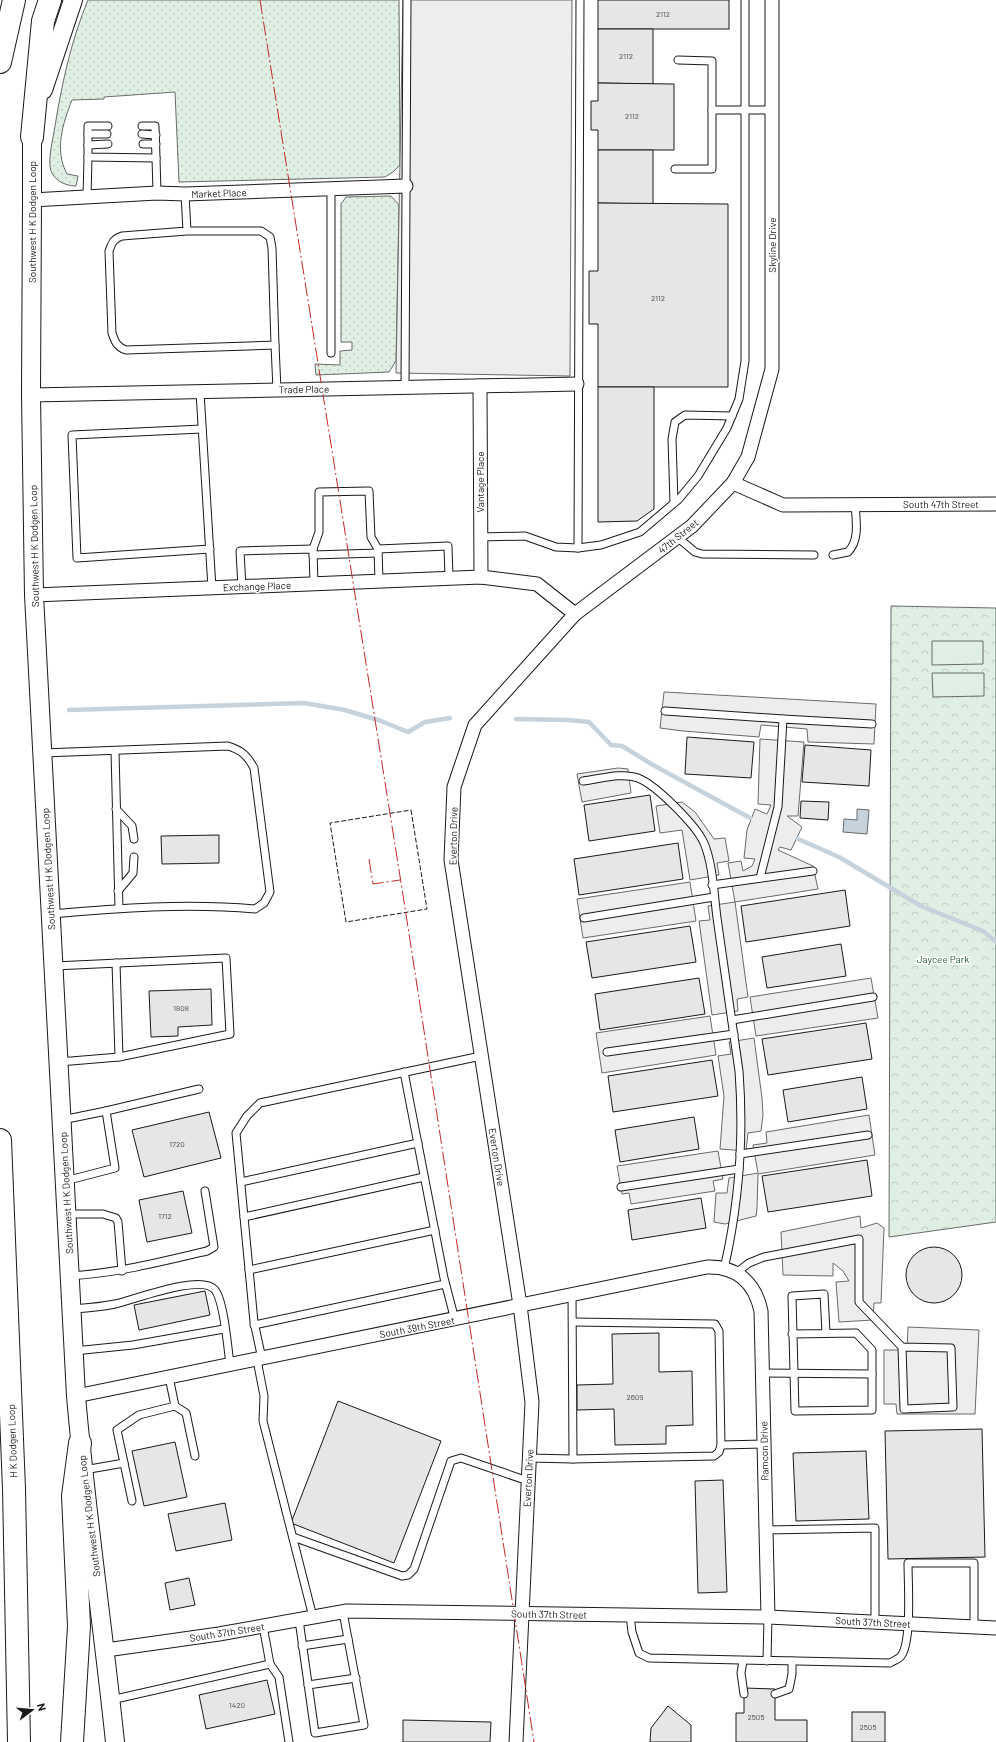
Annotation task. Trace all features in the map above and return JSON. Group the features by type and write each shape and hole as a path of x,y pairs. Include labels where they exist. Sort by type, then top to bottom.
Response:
{"highway":[{"path":"0,62 14,0"},
{"path":"32,137 43,21 50,0"},
{"name":"H K Dodgen Loop","path":"0,1140 14,1489 19,1742"},
{"path":"72,1742 79,1626 73,1496 80,1443"}],"main road":[{"name":"Southwest H K Dodgen Loop","path":"73,0 45,80 32,137 31,395 34,595 76,1396 80,1443 106,1650 114,1742"}],"street":[{"name":"Skyline Drive","path":"733,483 748,457 772,369 772,0"},
{"name":"Market Place","path":"32,200 157,193 185,194 406,186"},
{"name":"Trade Place","path":"31,395 577,384"},
{"name":"Vantage Place","path":"480,386 481,577"},
{"path":"733,483 783,504 855,504"},
{"name":"47th Street","path":"575,614 692,526 733,483"},
{"name":"South 47th Street","path":"855,504 996,504"},
{"path":"481,577 537,584 575,614"},
{"name":"Exchange Place","path":"34,595 481,577"},
{"name":"Everton Drive","path":"516,1742 532,1402 520,1305 451,860 454,786 475,725 575,614"},
{"name":"South 39th Street","path":"76,1396 455,1320 572,1294 707,1267 724,1268 736,1273 753,1287"},
{"name":"Ramcon Drive","path":"753,1287 758,1298 761,1311 768,1617"},
{"name":"South 37th Street","path":"106,1650 343,1612 768,1617 996,1628"}],"lane":[{"path":"405,388 407,0"},
{"path":"578,548 577,384 580,0"},
{"path":"480,537 525,536 556,547 578,548 601,545 640,532 674,504 698,476 732,416 739,399 745,361 745,0"},
{"path":"675,169 712,169 712,61 678,60"},
{"path":"712,110 772,110"},
{"path":"87,198 88,126 108,126"},
{"path":"142,126 155,126 157,193"},
{"path":"88,134 107,134"},
{"path":"142,134 156,135"},
{"path":"88,145 108,144"},
{"path":"143,144 156,144"},
{"path":"88,157 156,158"},
{"path":"331,189 331,353"},
{"path":"185,194 187,231"},
{"path":"275,345 126,350 120,348 115,342 112,333 109,251 112,243 116,238 122,236 187,231 261,232 270,237 272,248 277,390"},
{"path":"200,392 212,588"},
{"path":"674,504 672,439 674,422 685,415 732,416"},
{"path":"202,429 72,435 77,558 210,549"},
{"path":"314,584 313,552 319,532 319,492 368,491 371,537 378,551 379,581"},
{"path":"833,554 848,552 853,544 856,533 855,504"},
{"path":"677,537 695,552 702,554 814,555"},
{"path":"242,587 240,551 378,551 448,546 449,578"},
{"path":"665,711 872,724"},
{"path":"760,878 778,807 783,719"},
{"path":"42,753 228,746 240,750 248,757 254,768 270,892 264,902 255,909 232,907 119,908 51,914"},
{"path":"115,751 119,908"},
{"path":"584,781 626,776 637,778 647,783 688,818 698,831 708,857 734,1034 741,1097 739,1168 731,1237 724,1268"},
{"path":"116,809 132,826 134,839"},
{"path":"118,891 133,872 134,857"},
{"path":"712,885 813,871"},
{"path":"584,918 714,897"},
{"path":"54,966 226,958 230,1034 119,1057 59,1062"},
{"path":"116,963 119,1057"},
{"path":"732,1020 873,997"},
{"path":"607,1052 734,1034"},
{"path":"313,1617 263,1421 264,1396 254,1325 236,1133 247,1116 260,1103 481,1056"},
{"path":"404,1072 445,1284 455,1320"},
{"path":"62,1120 199,1089"},
{"path":"65,1182 115,1168 106,1111"},
{"path":"740,1154 868,1135"},
{"path":"241,1182 418,1143"},
{"path":"621,1187 739,1168"},
{"path":"244,1217 424,1177"},
{"path":"70,1276 122,1271 207,1251 214,1247 205,1191"},
{"path":"67,1214 103,1214 116,1218 118,1222 122,1271"},
{"path":"249,1270 434,1230"},
{"path":"736,1273 749,1263 764,1257 860,1240 859,1302 902,1347 904,1409 953,1408 951,1348 902,1347"},
{"path":"254,1325 445,1284"},
{"path":"72,1309 113,1305 182,1286 207,1285 215,1290 221,1303 230,1365"},
{"path":"572,1294 573,1459"},
{"path":"792,1334 826,1334 856,1333 872,1350 872,1410 795,1411 792,1373 792,1334 792,1296 824,1294 826,1334"},
{"path":"529,1458 573,1459 714,1456 719,1452 721,1445 719,1331 715,1324 708,1322 572,1322"},
{"path":"74,1352 133,1345 224,1329"},
{"path":"763,1373 872,1374"},
{"path":"169,1378 175,1406"},
{"path":"132,1501 117,1430 140,1414 175,1406 186,1413 195,1456"},
{"path":"721,1445 764,1444"},
{"path":"293,1537 402,1576 408,1575 414,1569 451,1461 461,1458 528,1481"},
{"path":"84,1470 124,1463"},
{"path":"766,1530 875,1528 875,1622"},
{"path":"630,1615 632,1632 639,1653 649,1658 890,1663 901,1656 905,1644 908,1624 908,1564 974,1563 974,1627"},
{"path":"299,1620 315,1733 364,1725 343,1612"},
{"path":"767,1661 768,1617"},
{"path":"263,1626 270,1664 279,1677 289,1742"},
{"path":"302,1646 348,1639"},
{"path":"743,1660 741,1673 744,1694"},
{"path":"775,1694 789,1689 792,1674 792,1661"},
{"path":"110,1700 270,1664"},
{"path":"308,1685 356,1678"}],"green space":[{"path":"88,0 399,0 400,165 385,177 179,182 175,92 104,97 104,99 72,100 63,127 60,146 63,165 67,174 78,176 76,186 67,185 59,181 51,171 51,151 68,62"},
{"path":"391,196 399,205 396,361 389,372 316,375 315,364 340,365 340,351 352,350 352,342 341,342 341,204 346,197"},
{"name":"Jaycee Park","path":"891,606 996,608 996,1222 889,1237"},
{"path":"932,641 983,641 983,664 932,665"},
{"path":"932,673 984,673 984,696 933,697"}],"shaded area":[{"path":"403,0 572,0 570,376 396,373"},
{"path":"664,692 876,704 874,744 808,742 807,729 761,725 759,737 660,728"},
{"path":"760,739 804,742 798,816 787,816 802,827 791,850 780,847 778,850 813,866 818,889 735,902 728,863 741,861 743,871 752,866 755,859 744,858 747,830 755,809 767,814 771,805 758,804"},
{"path":"618,768 628,769 631,793 582,802 577,774"},
{"path":"682,802 695,812 714,839 725,838 729,861 717,863 719,875 690,880 682,830 660,833 656,806"},
{"path":"857,809 869,810 867,834 843,832 844,819 857,820"},
{"path":"690,882 696,921 583,938 577,899"},
{"path":"735,902 748,997 737,999 738,1011 712,1015 699,921 710,920 708,906"},
{"path":"871,978 878,1018 756,1036 750,997"},
{"path":"710,1016 716,1055 602,1073 596,1033"},
{"path":"754,1038 762,1098 763,1115 761,1131 748,1133 746,1151 720,1149 724,1096 718,1056 731,1054 729,1042"},
{"path":"869,1115 875,1155 758,1174 756,1216 725,1224 714,1222 716,1193 727,1193 729,1178 758,1173 753,1145 767,1143 766,1132"},
{"path":"718,1151 723,1179 713,1181 715,1191 631,1204 629,1193 622,1194 617,1166"},
{"path":"860,1216 861,1228 877,1223 884,1228 881,1303 874,1303 873,1320 839,1322 836,1282 849,1281 843,1271 833,1263 833,1276 783,1275 781,1232"},
{"path":"908,1327 979,1330 975,1414 897,1414 896,1404 884,1404 884,1350 907,1350"}],"building":[{"path":"598,0 729,0 729,29 598,29"},
{"path":"598,29 653,29 653,84 598,83"},
{"path":"598,83 674,84 674,150 598,150 598,130 591,130 591,101 598,101"},
{"path":"598,150 653,150 653,204 598,203"},
{"path":"598,203 728,204 728,387 598,387 598,324 589,324 589,271 598,271"},
{"path":"598,387 654,387 654,509 637,521 598,522"},
{"path":"687,737 754,742 751,778 685,774"},
{"path":"805,745 871,750 869,786 802,782"},
{"path":"650,795 655,831 589,841 584,805"},
{"path":"801,801 829,802 828,820 800,818"},
{"path":"219,835 219,863 162,864 161,836"},
{"path":"678,843 683,879 579,895 574,859"},
{"path":"845,890 850,926 746,942 741,906"},
{"path":"690,926 696,962 592,978 586,942"},
{"path":"841,944 846,976 767,988 762,957"},
{"path":"699,978 705,1014 600,1030 595,994"},
{"path":"211,989 212,1025 178,1027 178,1036 151,1037 149,991"},
{"path":"866,1023 872,1059 768,1075 762,1039"},
{"path":"712,1060 718,1096 613,1112 608,1076"},
{"path":"862,1077 867,1109 788,1122 783,1090"},
{"path":"209,1112 221,1158 144,1177 132,1130"},
{"path":"694,1117 699,1149 620,1162 615,1130"},
{"path":"867,1160 872,1196 768,1212 762,1176"},
{"path":"183,1191 192,1233 147,1242 139,1200"},
{"path":"701,1198 706,1228 632,1240 628,1210"},
{"path":"928,1247 940,1247 950,1251 958,1259 962,1269 962,1281 958,1291 950,1299 940,1303 928,1303 918,1299 910,1291 906,1281 906,1269 910,1259 918,1251"},
{"path":"205,1291 210,1315 139,1330 134,1305"},
{"path":"659,1333 659,1372 692,1371 693,1425 666,1426 666,1444 615,1445 614,1409 577,1410 577,1385 613,1384 612,1334"},
{"path":"338,1401 441,1441 394,1563 291,1523"},
{"path":"982,1429 985,1557 888,1559 885,1431"},
{"path":"175,1442 187,1497 144,1506 132,1451"},
{"path":"866,1451 869,1519 796,1521 793,1453"},
{"path":"723,1480 727,1592 698,1593 695,1481"},
{"path":"225,1503 232,1540 176,1551 168,1514"},
{"path":"189,1578 195,1605 170,1610 165,1583"},
{"path":"267,1680 275,1714 206,1729 199,1695"},
{"path":"744,1688 775,1689 775,1720 807,1720 807,1742 736,1742 736,1713 744,1713"},
{"path":"668,1706 691,1725 691,1742 650,1742 651,1728"},
{"path":"852,1712 885,1712 885,1742 852,1742"},
{"path":"403,1720 491,1722 490,1742 403,1742"}],"waterway":[{"path":"69,710 304,703 345,710 381,721 408,732 425,722 450,718"},
{"path":"516,719 589,722 611,745 622,746 653,765 750,818"},
{"path":"798,839 839,857 921,906 983,931 996,942"}],"fence":[{"path":"411,810 427,909 346,922 330,823 411,810"}],"power":[{"path":"260,0 403,895 534,1742"},
{"path":"369,859 373,884 400,880"}]}
